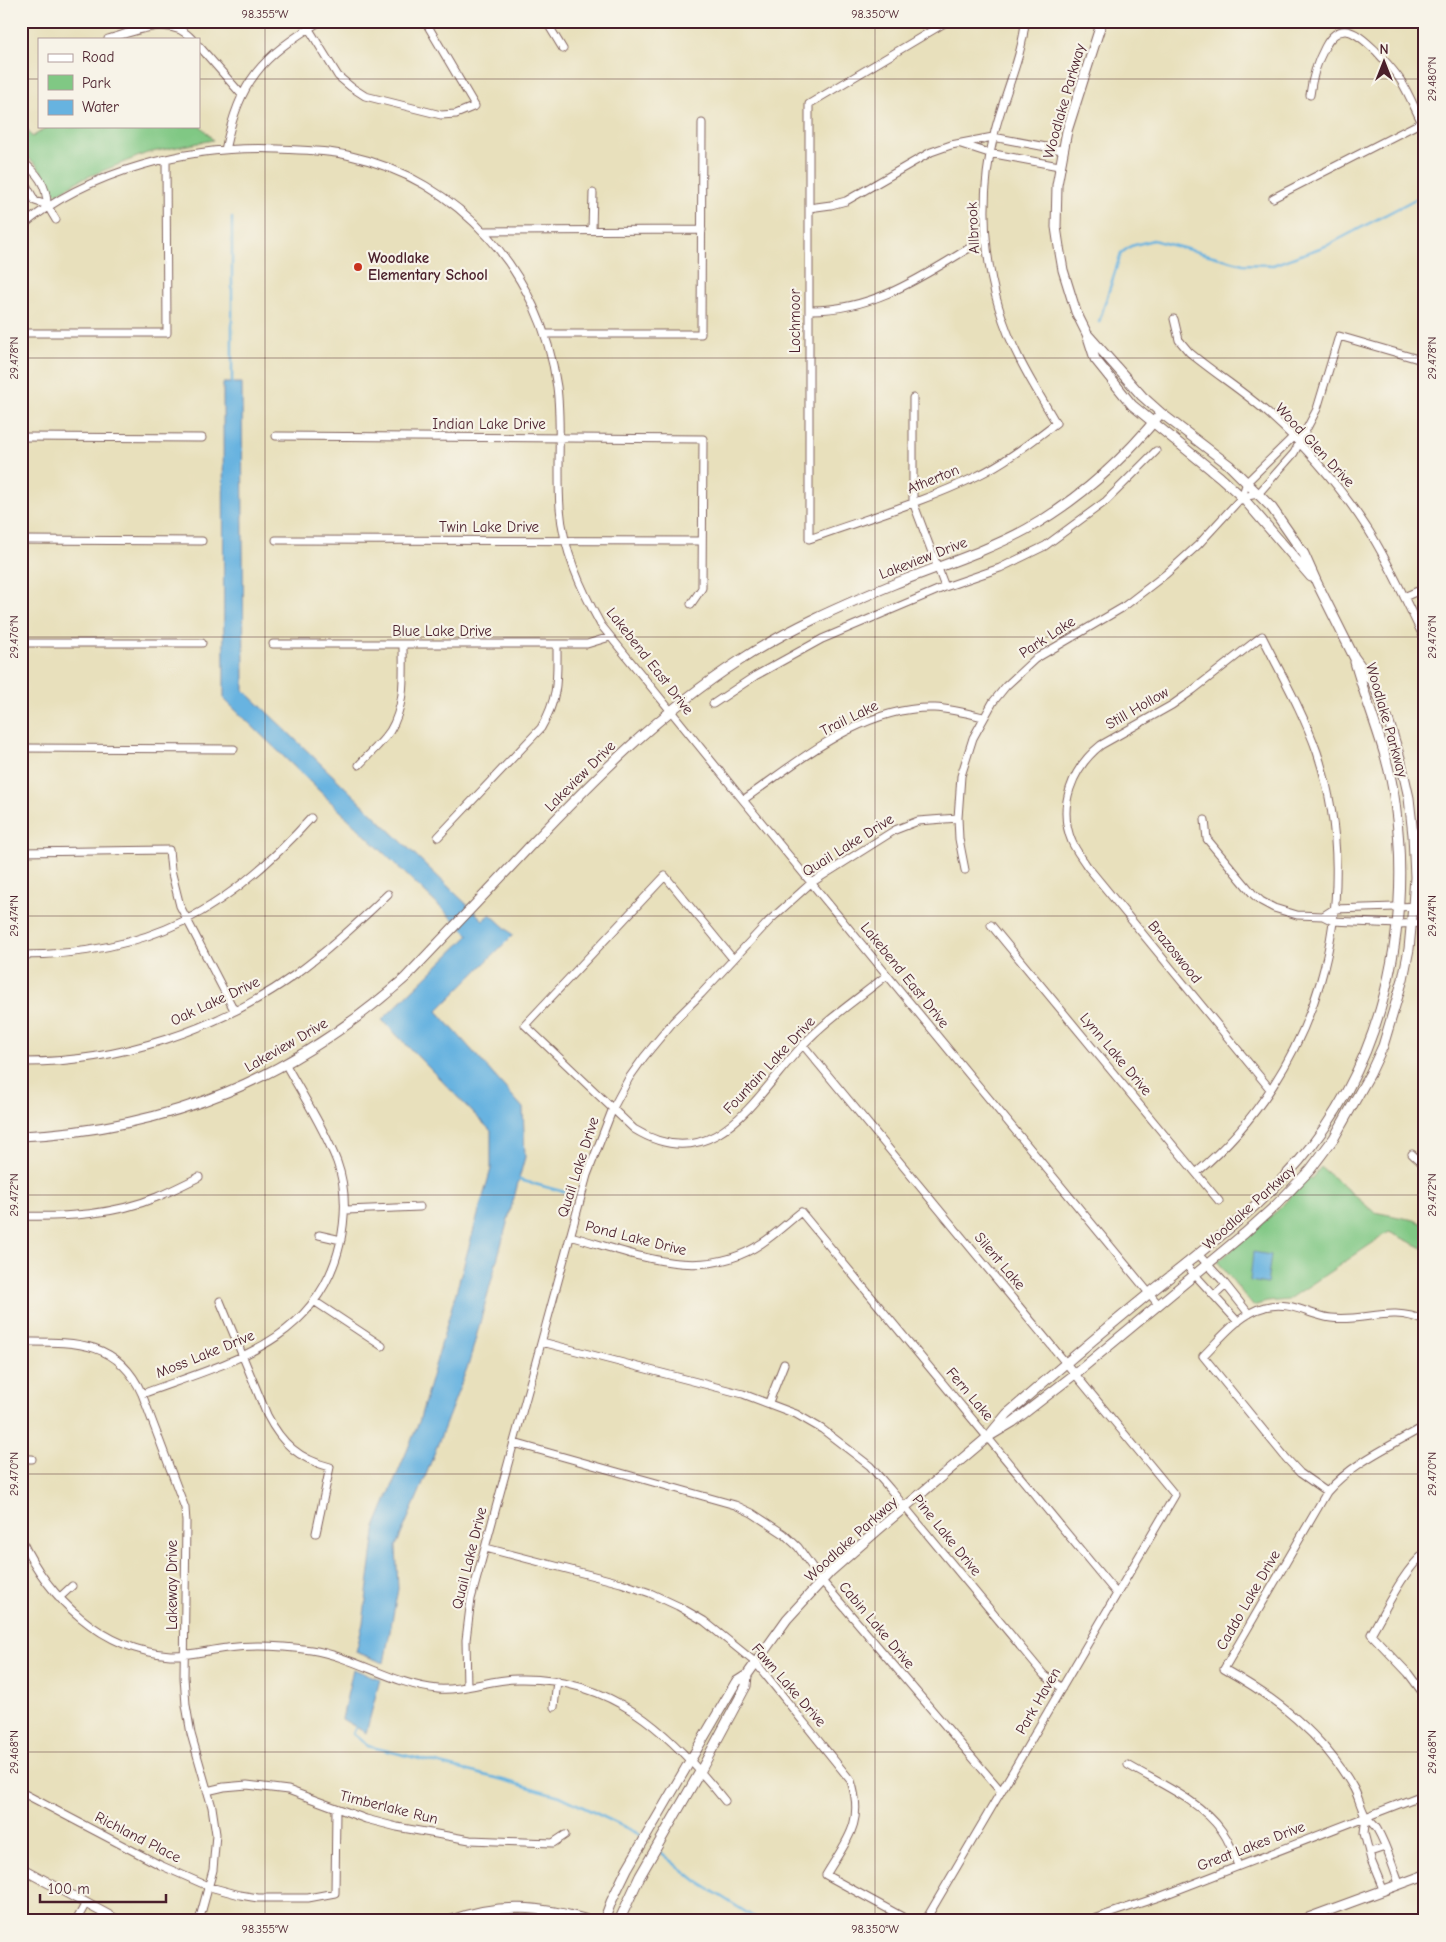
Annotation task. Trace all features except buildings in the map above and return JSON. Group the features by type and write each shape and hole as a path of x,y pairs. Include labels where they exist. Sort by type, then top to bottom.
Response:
{"street":[{"path":"304,21 338,76 365,96 441,115 456,114 475,106 425,21"},
{"path":"225,150 242,95 257,70 291,39 321,21"},
{"path":"546,21 563,49"},
{"name":"Lochmoor","path":"809,539 809,104 948,21"},
{"name":"Allbrook","path":"1025,21 1023,39 989,153 985,190 986,238 992,278 1007,330 1020,360 1056,423"},
{"name":"Woodlake Parkway","path":"1102,21 1074,104 1059,166 1055,204 1058,247 1069,291 1095,359 1132,405 1152,424 1220,477 1242,497 1316,583"},
{"path":"112,38 164,25 176,27 191,38"},
{"path":"1273,198 1423,122 1401,82 1388,64 1360,36 1350,31 1338,31 1329,38 1312,76 1310,95"},
{"path":"200,47 242,95"},
{"path":"545,334 701,334 702,123"},
{"path":"809,208 846,201 931,152 961,144 993,137 1062,150"},
{"path":"961,144 989,153 1059,166"},
{"name":"Lakebend East Drive","path":"21,227 48,206 71,194 105,178 141,166 166,159 225,150 266,148 319,151 347,155 374,163 426,186 449,201 483,231 508,260 523,284 536,309 545,334 553,363 557,391 560,511 565,541 586,599 610,637 670,711 1158,1304"},
{"path":"21,333 167,333 166,159"},
{"path":"21,161 35,171 47,193 48,206 56,220"},
{"path":"21,172 22,178 35,201 48,206"},
{"path":"592,230 593,193"},
{"path":"483,231 702,230"},
{"path":"809,310 855,306 888,295 986,238"},
{"name":"Wood Glen Drive","path":"1174,319 1179,340 1189,352 1258,404 1299,443 1342,492 1370,532 1425,640"},
{"name":"Woodlake Parkway","path":"604,1921 611,1902 640,1846 736,1682 747,1674 756,1663 787,1619 822,1582 872,1535 988,1437 1014,1422 1075,1374 1282,1200 1310,1170 1344,1122 1370,1074 1388,1030 1403,979 1412,923 1415,877 1409,798 1400,758 1388,719 1373,683 1354,656 1316,583 1304,554 1272,508 1229,465 1161,413 1122,375 1105,352 1087,334"},
{"path":"1242,497 1258,494 1294,453 1316,408 1339,336 1425,361"},
{"path":"913,398 913,502 945,587"},
{"name":"Lakeview Drive","path":"21,1136 112,1126 154,1117 206,1100 264,1076 333,1035 405,978 590,784 670,711 737,662 816,618 895,584 984,550 1027,529 1073,500 1121,457 1161,413"},
{"name":"Atherton","path":"809,539 913,502 978,475 1018,452 1056,423"},
{"path":"1247,482 1293,437 1303,433"},
{"name":"Indian Lake Drive","path":"276,436 703,439 702,541"},
{"path":"21,437 202,438"},
{"path":"713,704 755,676 822,639 945,587 1000,568 1045,546 1106,501 1156,451"},
{"path":"1268,461 1278,470"},
{"name":"Park Lake","path":"965,870 959,839 958,796 963,770 983,717 1006,686 1020,672 1052,648 1122,608 1166,574 1198,545 1242,497 1247,482"},
{"path":"21,540 202,541"},
{"name":"Twin Lake Drive","path":"276,540 702,541"},
{"path":"691,604 702,588 702,541"},
{"path":"1404,597 1425,588"},
{"name":"Still Hollow","path":"1068,828 1066,809 1068,796 1074,778 1091,753 1101,745 1172,705 1262,636 1306,723 1326,784 1334,838 1336,882 1334,909"},
{"name":"Blue Lake Drive","path":"273,644 556,645 586,644 610,637"},
{"path":"21,643 202,643"},
{"path":"359,765 384,738 398,715 403,687 403,644"},
{"path":"438,838 541,728 550,713 555,697 556,645"},
{"name":"Woodlake Parkway","path":"988,1437 1006,1414 1233,1226 1267,1194 1299,1161 1342,1099 1369,1040 1380,1009 1392,961 1398,924 1401,877 1395,800 1387,761 1354,656"},
{"name":"Trail Lake","path":"743,800 810,753 872,719 904,710 935,708 983,717"},
{"path":"21,748 234,749"},
{"path":"21,955 57,955 92,951 149,937 187,920 210,908 264,866 311,818"},
{"name":"Quail Lake Drive","path":"467,1687 466,1640 468,1613 591,1161 612,1108 629,1078 673,1022 770,920 811,883 895,830 918,821 958,818"},
{"path":"1205,820 1207,839 1243,883 1261,901 1286,913 1322,916 1333,921 1425,924"},
{"name":"Brazoswood","path":"1068,828 1073,845 1087,866 1270,1089"},
{"path":"21,852 169,850 175,892 187,920 234,1010"},
{"name":"Fountain Lake Drive","path":"733,959 665,876 524,1025 634,1129 655,1140 679,1145 704,1142 726,1131 739,1119 803,1045 887,975"},
{"name":"Oak Lake Drive","path":"21,1062 50,1062 83,1058 142,1046 199,1026 250,1003 313,961 388,894"},
{"path":"1322,916 1334,909 1425,906"},
{"path":"1367,908 1367,922"},
{"path":"1196,1172 1235,1135 1285,1069 1312,1009 1327,957 1334,909"},
{"name":"Lynn Lake Drive","path":"991,925 1219,1201"},
{"name":"Silent Lake","path":"803,1045 1176,1495"},
{"name":"Moss Lake Drive","path":"142,1394 241,1357 277,1338 314,1301 332,1270 341,1240 346,1210 341,1178 337,1163 286,1064"},
{"path":"1412,1154 1425,1166"},
{"path":"21,1216 75,1216 112,1210 157,1197 198,1177"},
{"path":"346,1210 420,1207"},
{"name":"Pond Lake Drive","path":"570,1236 674,1264 698,1265 722,1261 744,1254 762,1243 801,1212"},
{"name":"Fern Lake","path":"801,1212 1118,1594"},
{"path":"319,1235 341,1240"},
{"path":"1198,1254 1249,1314"},
{"path":"1185,1264 1238,1322"},
{"path":"1214,1296 1226,1285"},
{"path":"220,1301 241,1357 266,1415 276,1432 298,1454 313,1462 330,1466 316,1534"},
{"path":"314,1301 382,1346"},
{"path":"1327,1492 1300,1472 1286,1458 1202,1356 1238,1322 1264,1307 1286,1305 1332,1318 1396,1313 1425,1322"},
{"name":"Lakeway Drive","path":"21,1342 72,1342 98,1349 113,1357 126,1369 137,1383 142,1394 184,1508 186,1522 184,1677 190,1734 207,1791 216,1834 215,1858 210,1888 199,1921"},
{"name":"Pine Lake Drive","path":"542,1342 769,1402 796,1414 822,1429 870,1466 1044,1675 1062,1688"},
{"path":"769,1402 784,1364"},
{"name":"Caddo Lake Drive","path":"1399,1883 1377,1829 1366,1816 1353,1787 1328,1750 1294,1716 1264,1693 1224,1669 1327,1492 1355,1466 1425,1426"},
{"name":"Cabin Lake Drive","path":"514,1443 717,1500 744,1509 768,1523 798,1547 822,1582 1001,1791"},
{"path":"21,1459 32,1459"},
{"name":"Park Haven","path":"925,1921 1176,1495"},
{"path":"21,1539 31,1560 49,1588 80,1619 115,1640 154,1652 172,1655 236,1647 284,1646 314,1650 423,1686 439,1689 467,1687 500,1680 530,1678 585,1687 618,1701 642,1718 691,1758 725,1801"},
{"name":"Fawn Lake Drive","path":"486,1548 622,1583 650,1593 704,1621 756,1663 844,1771 851,1781 856,1796 857,1814 852,1831 826,1876 910,1921"},
{"path":"1425,1553 1417,1559 1408,1572 1371,1634 1408,1673 1425,1696"},
{"path":"59,1598 72,1586"},
{"name":"Woodlake Parkway","path":"619,1921 649,1860 701,1770 746,1686 747,1674"},
{"path":"554,1707 557,1681"},
{"path":"1128,1766 1192,1803 1209,1816 1227,1840 1238,1866"},
{"name":"Timberlake Run","path":"207,1791 247,1785 270,1787 301,1794 336,1808 397,1827 470,1840 554,1843 565,1835"},
{"name":"Richland Place","path":"21,1792 168,1869 210,1888 240,1895 266,1898 308,1898 335,1893 336,1808"},
{"name":"Great Lakes Drive","path":"1086,1921 1159,1896 1425,1794"},
{"name":"Caddo Lake Drive","path":"1366,1816 1364,1833 1383,1889"},
{"path":"1370,1852 1385,1847"},
{"path":"21,1868 119,1921"},
{"path":"1300,1921 1425,1875"},
{"path":"76,1921 86,1903"},
{"path":"449,1921 469,1913 514,1908 560,1912 591,1921"}],"green space":[{"path":"21,120 32,137 46,128 200,128 200,125 213,140 147,153 80,180 58,193 53,192 37,165 27,157 21,148"},
{"path":"1321,1167 1374,1212 1414,1220 1425,1225 1425,1249 1389,1232 1288,1300 1267,1302 1253,1306 1218,1262 1279,1209 1308,1177 1311,1179"}],"water":[{"path":"223,383 242,383 244,690 483,920 490,914 513,935 437,1011 523,1108 525,1157 469,1363 419,1493 396,1546 398,1589 384,1663 356,1652 363,1623 376,1525 419,1422 491,1169 491,1131 382,1020 469,935 224,699"},
{"path":"1253,1252 1271,1255 1267,1284 1250,1281"},
{"path":"353,1669 380,1679 366,1733 342,1719"}],"waterway":[{"path":"1099,322 1121,253 1131,246 1153,240 1243,264 1273,265 1328,245 1425,194"},
{"path":"232,218 232,385"},
{"path":"516,1179 572,1194"},
{"path":"357,1725 353,1734 368,1746 560,1796 642,1837"},
{"path":"658,1850 698,1882 760,1921"}],"place":[{"name":"Woodlake Elementary School","path":"358,267"}]}
